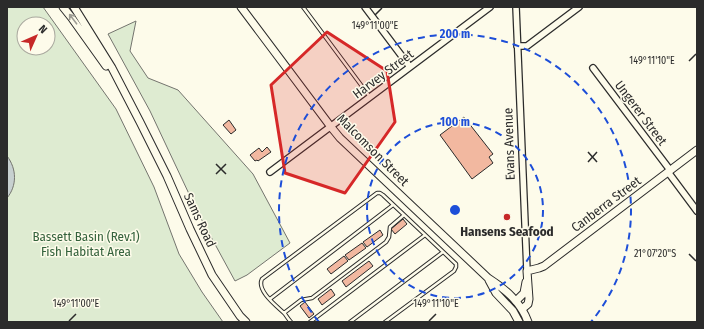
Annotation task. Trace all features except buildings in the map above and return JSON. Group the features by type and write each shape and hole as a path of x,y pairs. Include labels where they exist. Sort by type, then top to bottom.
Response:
{"main road":[{"name":"Sams Road","path":"63,7 109,70 140,122"},
{"name":"Sams Road","path":"74,7 112,68 140,122 167,176 212,275 240,316 246,322"},
{"name":"Malcomson Street","path":"241,7 340,138 488,278 502,288 516,306"},
{"name":"Canberra Street","path":"527,271 539,268 546,264 697,150"},
{"name":"Evans Avenue","path":"516,306 527,304 529,299 527,271"},
{"name":"Evans Avenue","path":"516,306 524,292 527,280"},
{"path":"516,306 519,321"},
{"path":"516,306 528,322"}],"street":[{"path":"365,7 410,67"},
{"name":"Harvey Street","path":"270,172 490,7"},
{"name":"Evans Avenue","path":"516,7 527,271"},
{"path":"517,46 527,46 579,7"},
{"name":"Ungerer Street","path":"593,68 697,211"}],"lane":[{"path":"303,7 370,97"},
{"path":"291,322 284,313 279,310 261,287 260,283 262,279 377,193 380,193 394,205 456,264 454,271 386,322"},
{"path":"270,299 394,205"},
{"path":"284,313 301,300 312,298 386,242 389,237 390,227 404,215"},
{"path":"310,322 425,235"},
{"path":"350,322 443,252"}],"highlighted area":[{"path":"327,32 387,71 395,122 345,193 285,173 271,85"}],"green space":[{"name":"Bassett Basin (Rev.1) Fish Habitat Area","path":"7,7 43,7 49,16 16,16 16,56 56,56 56,25 116,109 154,187 179,254 202,292 223,322 7,322"},
{"path":"136,21 130,51 148,78 178,90 253,174 290,243 247,275 235,281 198,213 150,111 108,34"}],"shaded area":[{"path":"7,156 13,166 14,183 13,188 7,198"}],"place":[{"name":"Hansens Seafood","path":"507,217"}]}
